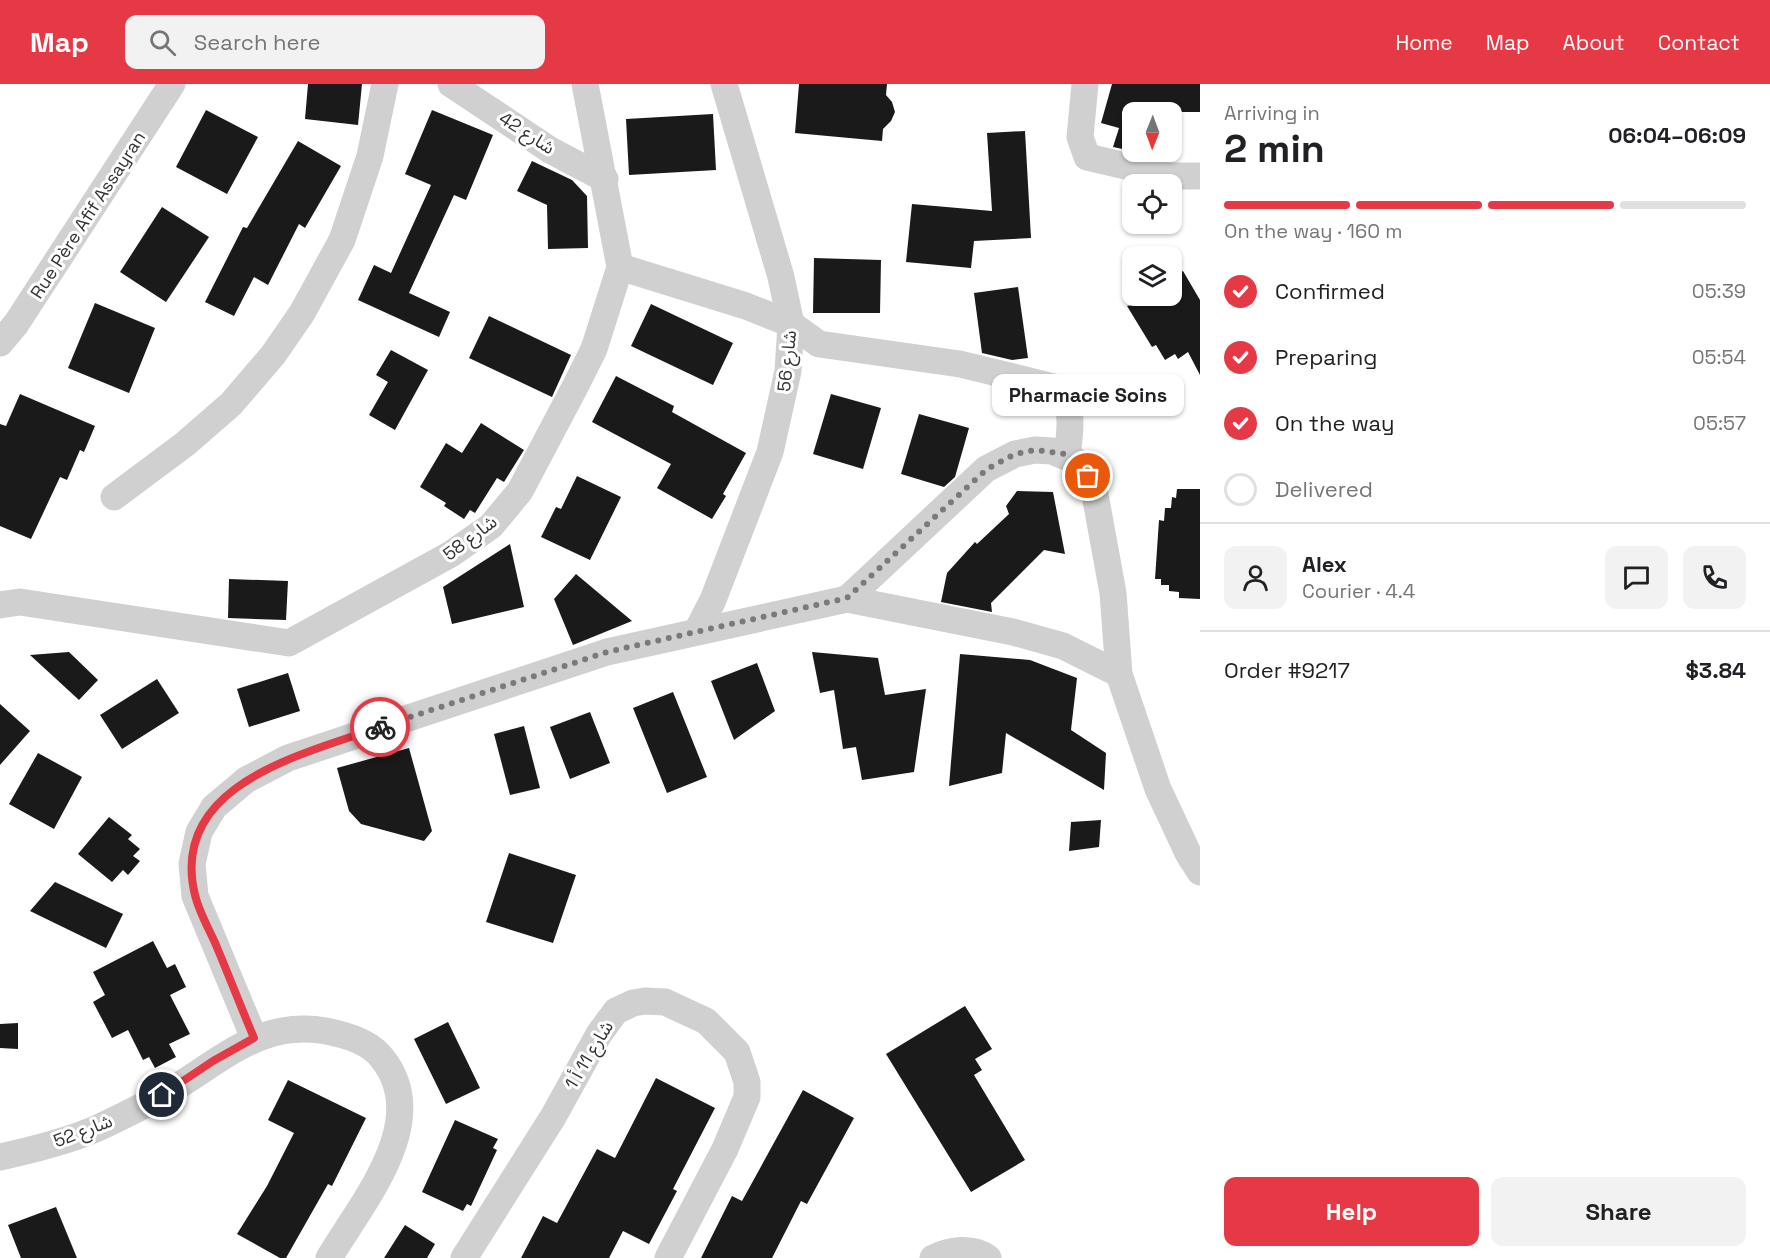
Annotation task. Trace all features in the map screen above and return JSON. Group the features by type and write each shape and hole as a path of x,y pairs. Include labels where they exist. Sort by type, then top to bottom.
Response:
{"street":[{"name":"Rue Père Afif Assayran","path":"5,331 172,84"},
{"path":"114,497 185,444 231,404 273,355 302,313 342,240 370,156 385,84"},
{"name":"شارع 42","path":"451,84 550,150 605,179"},
{"path":"585,84 605,179 610,226 620,267 746,306 791,324 819,344 960,364 1054,387 1066,398 1069,410 1066,454"},
{"name":"شارع 56","path":"697,631 713,600 770,452 788,371 791,324 781,277 724,84"},
{"path":"1085,84 1080,137 1087,157 1168,176 1200,176"},
{"name":"شارع 58","path":"0,605 20,602 289,643 451,554 491,526 520,491 594,349 620,267"},
{"path":"847,598 987,469 1015,454 1035,450 1066,454 1083,467 1094,489 1113,593 1119,674 1158,789 1189,855 1200,872"},
{"path":"254,1038 195,896 192,875 199,832 214,807 230,791 288,758 607,652 847,598 1013,632 1063,646 1119,674"},
{"name":"شارع 11 أ 1","path":"464,1258 553,1118 599,1034 616,1011 633,1003 645,1001 665,1002 706,1021 737,1052 747,1082 747,1097 725,1149 669,1258"},
{"name":"شارع 52","path":"0,1157 97,1128 162,1095 213,1061 254,1038 280,1031 312,1029 348,1037 376,1051 388,1065 398,1086 401,1103 398,1133 386,1163 329,1258"},
{"path":"933,1258 945,1252 962,1250 988,1258"}],"building":[{"path":"308,84 362,84 358,125 305,119"},
{"path":"799,84 887,84 886,95 892,102 895,112 891,121 883,129 882,141 795,133"},
{"path":"1112,84 1200,84 1200,112 1182,112 1182,102 1122,102 1122,149 1113,147 1119,128 1101,123"},
{"path":"206,110 258,137 227,194 176,167"},
{"path":"432,110 493,135 466,200 454,195 409,293 450,312 439,337 358,300 374,265 391,273 431,185 405,174"},
{"path":"713,114 716,170 629,175 626,119"},
{"path":"1025,131 1031,238 974,241 971,268 906,262 912,204 992,211 987,133"},
{"path":"298,141 341,166 305,228 299,224 268,285 254,277 234,316 205,302 243,227 247,228"},
{"path":"532,161 572,180 587,196 588,248 548,249 547,205 517,191"},
{"path":"162,207 209,237 166,302 120,272"},
{"path":"814,258 881,260 880,313 813,313"},
{"path":"1182,272 1200,300 1200,375 1188,352 1178,359 1175,354 1165,360 1156,345 1152,347 1127,306 1182,306"},
{"path":"1018,287 1028,358 1012,360 982,353 974,293"},
{"path":"95,303 155,328 129,393 68,368"},
{"path":"651,304 733,343 713,385 631,346"},
{"path":"489,316 571,355 552,397 469,358"},
{"path":"391,350 428,370 395,430 369,415 388,382 376,375"},
{"path":"616,376 674,406 672,412 746,453 723,494 726,496 712,519 657,488 671,464 592,422"},
{"path":"20,394 95,426 84,452 80,450 67,480 60,477 31,539 0,526 0,424 6,426"},
{"path":"831,394 881,408 863,469 813,454"},
{"path":"919,414 969,428 955,477 944,487 901,474"},
{"path":"481,423 524,450 504,482 497,478 475,513 470,510 464,519 444,506 446,503 420,487 446,443 462,453"},
{"path":"577,476 621,497 590,560 541,537 556,507 561,509"},
{"path":"1177,489 1200,489 1200,599 1179,598 1179,592 1169,591 1169,585 1161,585 1161,579 1155,579 1159,520 1164,521 1165,508 1171,508 1172,497 1176,498"},
{"path":"1017,491 1053,492 1065,554 1044,550 991,603 992,612 941,602 947,573 975,542 977,544 1009,514 1006,506"},
{"path":"510,544 524,607 452,624 443,587"},
{"path":"576,574 632,621 573,645 554,599"},
{"path":"229,579 288,581 286,620 228,618"},
{"path":"69,652 98,680 79,700 30,655"},
{"path":"812,652 878,658 885,695 926,689 914,772 862,780 856,747 843,749 834,690 820,693"},
{"path":"960,654 1030,660 1077,678 1071,730 1106,753 1104,790 1006,733 1002,773 949,786"},
{"path":"757,663 775,711 734,740 711,681"},
{"path":"288,673 300,711 249,727 237,689"},
{"path":"157,679 179,713 122,749 100,715"},
{"path":"673,692 707,777 667,793 633,708"},
{"path":"0,704 30,731 0,765"},
{"path":"590,712 610,763 570,779 550,727"},
{"path":"524,726 540,788 510,795 494,734"},
{"path":"409,748 432,831 424,841 361,824 349,811 337,768"},
{"path":"38,753 82,777 54,829 9,804"},
{"path":"109,817 132,835 128,839 140,849 133,856 140,861 128,875 123,870 112,882 78,854"},
{"path":"1101,820 1099,847 1069,851 1071,822"},
{"path":"509,853 576,875 553,943 486,922"},
{"path":"55,882 123,914 106,948 30,911"},
{"path":"153,941 167,968 175,964 186,987 170,995 190,1034 169,1044 176,1057 155,1068 149,1057 143,1060 128,1030 112,1038 93,1002 105,995 93,972"},
{"path":"965,1006 992,1049 975,1059 982,1070 974,1075 1025,1160 971,1192 886,1054"},
{"path":"448,1022 480,1088 446,1104 414,1039"},
{"path":"18,1023 18,1049 0,1048 0,1024"},
{"path":"656,1078 715,1108 673,1189 677,1191 649,1244 623,1231 609,1258 521,1258 543,1216 557,1223 597,1149 615,1158"},
{"path":"288,1080 366,1118 332,1186 328,1184 286,1258 280,1258 237,1234 267,1186 294,1133 268,1120"},
{"path":"803,1090 854,1118 807,1204 801,1201 772,1258 701,1258 732,1196 742,1201"},
{"path":"455,1120 498,1139 493,1148 497,1150 471,1206 467,1204 463,1211 422,1192"},
{"path":"56,1207 77,1258 21,1258 8,1225"},
{"path":"405,1225 435,1244 427,1258 384,1258"}],"way so far":[{"path":"380,727 607,652 847,598 953,498 987,469 1015,454 1035,450 1066,454 1083,467 1088,476"}],"place":[{"name":"Pharmacie Soins","path":"1088,476"}],"route":[{"path":"162,1095 213,1061 254,1038 195,896 192,864 199,832 214,807 230,791 246,780 288,758 380,727"}]}
